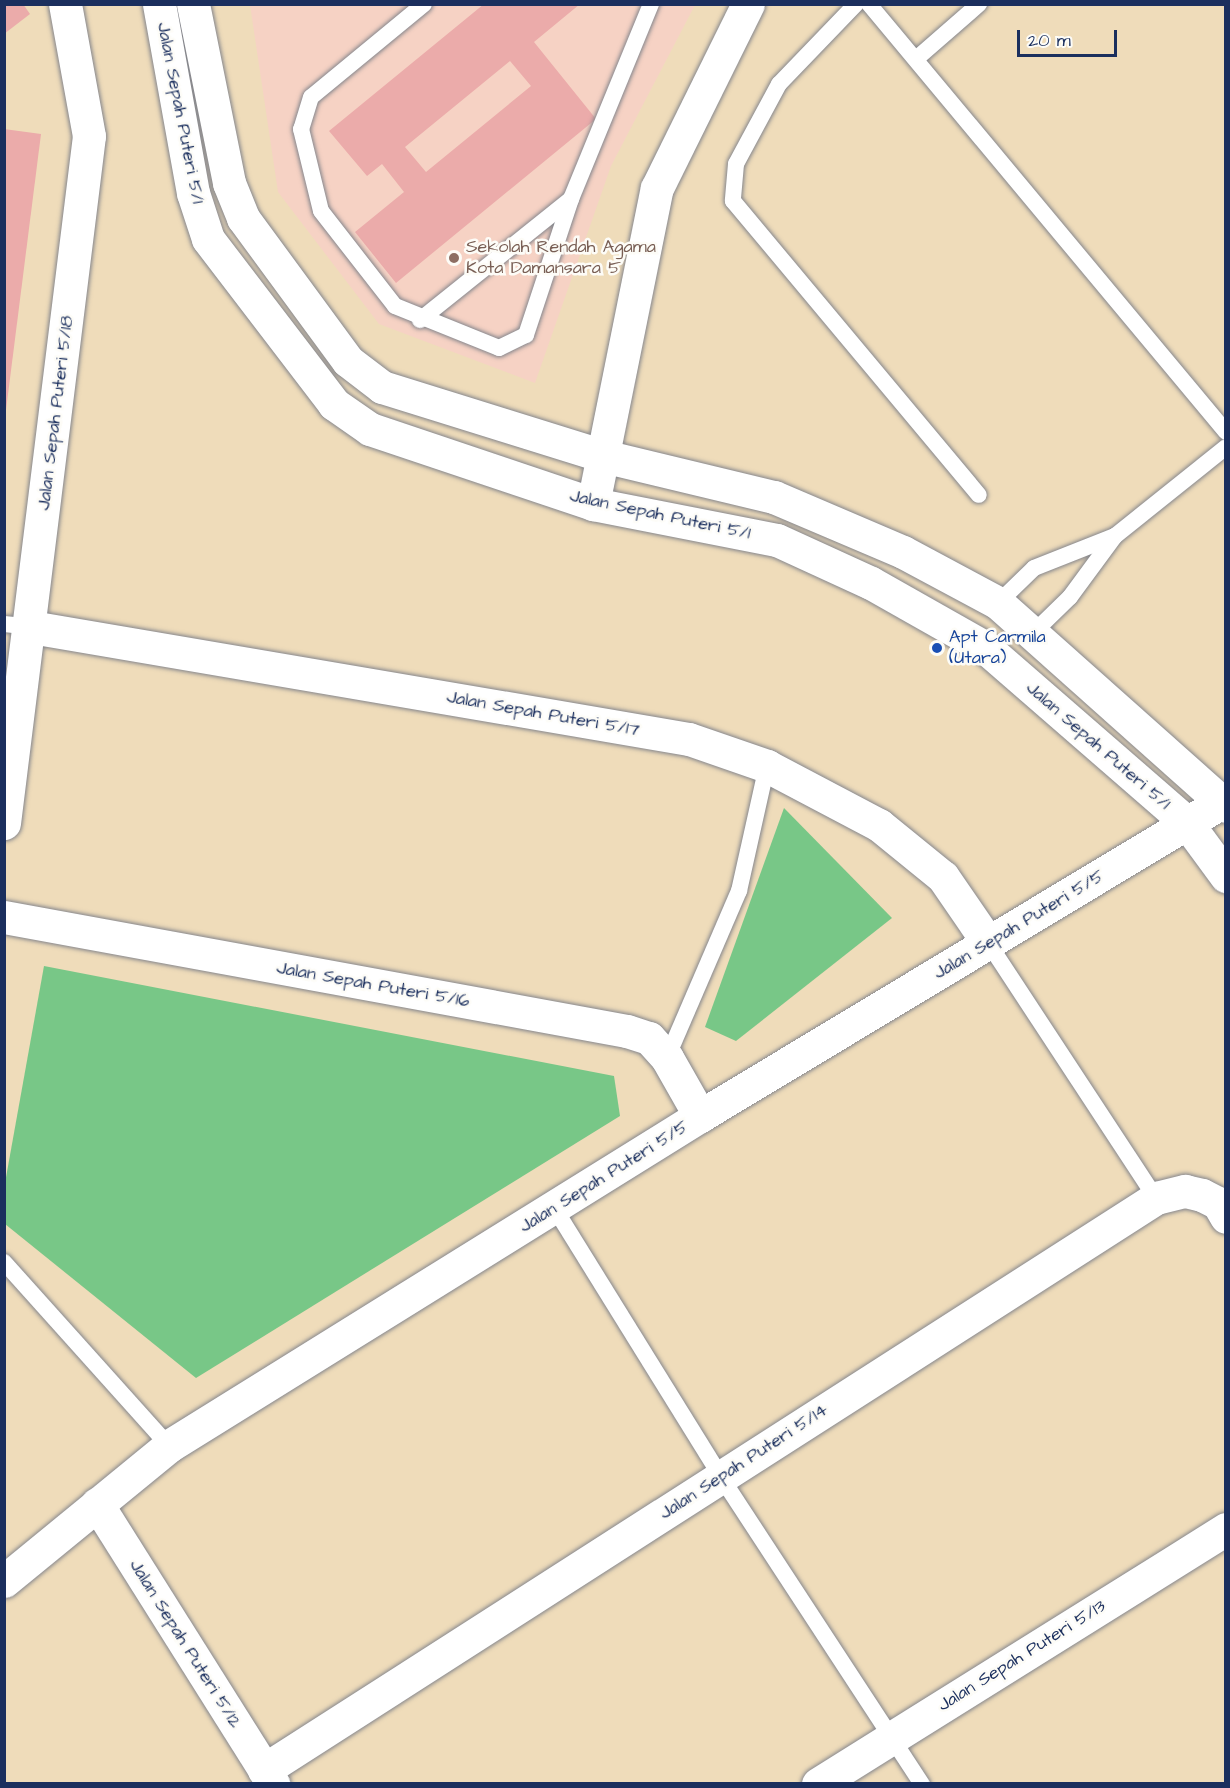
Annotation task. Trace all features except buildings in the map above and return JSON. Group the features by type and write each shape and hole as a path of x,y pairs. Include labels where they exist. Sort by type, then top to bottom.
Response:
{"street":[{"name":"Jalan Sepah Puteri 5/18","path":"4,823 18,625 89,135 65,4"},
{"name":"Jalan Sepah Puteri 5/1","path":"159,4 193,193 208,239 334,404 370,429 593,504 777,540 871,583 986,648 1187,823 1226,876"},
{"path":"193,4 229,183 243,218 348,361 382,387 603,456 774,497 903,552 998,603 1224,804"},
{"path":"593,504 657,188 748,4"},
{"name":"Jalan Sepah Puteri 5/17","path":"18,625 689,739 767,766 879,825 943,877 989,944"},
{"name":"Jalan Sepah Puteri 5/5","path":"4,1581 169,1446 555,1209 700,1116 1187,823 1224,804"},
{"name":"Jalan Sepah Puteri 5/16","path":"4,917 627,1031 649,1038 667,1058 700,1116"},
{"name":"Jalan Sepah Puteri 5/14","path":"268,1777 721,1476 1156,1198 1185,1191 1202,1195 1218,1203 1226,1217"},
{"name":"Jalan Sepah Puteri 5/12","path":"97,1504 268,1777"},
{"name":"Jalan Sepah Puteri 5/13","path":"818,1784 1226,1529"}],"lane":[{"path":"424,4 311,97 300,129 321,211 395,306 420,320 500,348 526,335 571,199 651,4"},
{"path":"856,4 779,84 736,165 733,201 980,495"},
{"path":"869,4 1226,432"},
{"path":"916,59 979,4"},
{"path":"420,320 571,199"},
{"path":"1032,634 1070,597 1115,536 1226,447"},
{"path":"998,603 1034,568 1115,536"},
{"path":"667,1058 739,891 767,766"},
{"path":"989,944 1156,1198"},
{"path":"555,1209 721,1476 922,1784"},
{"path":"4,1262 169,1446"}],"shaded area":[{"name":"Sekolah Rendah Agama Kota Damansara 5","path":"250,5 695,5 611,166 535,383 379,324 278,192"}],"green space":[{"path":"784,808 892,918 736,1041 705,1027"},
{"path":"44,966 614,1076 620,1116 196,1378 5,1224 5,1183"}],"place":[{"name":"Sekolah Rendah Agama Kota Damansara 5","path":"454,258"},
{"name":"Apt Carmila (Utara)","path":"937,648"}]}
